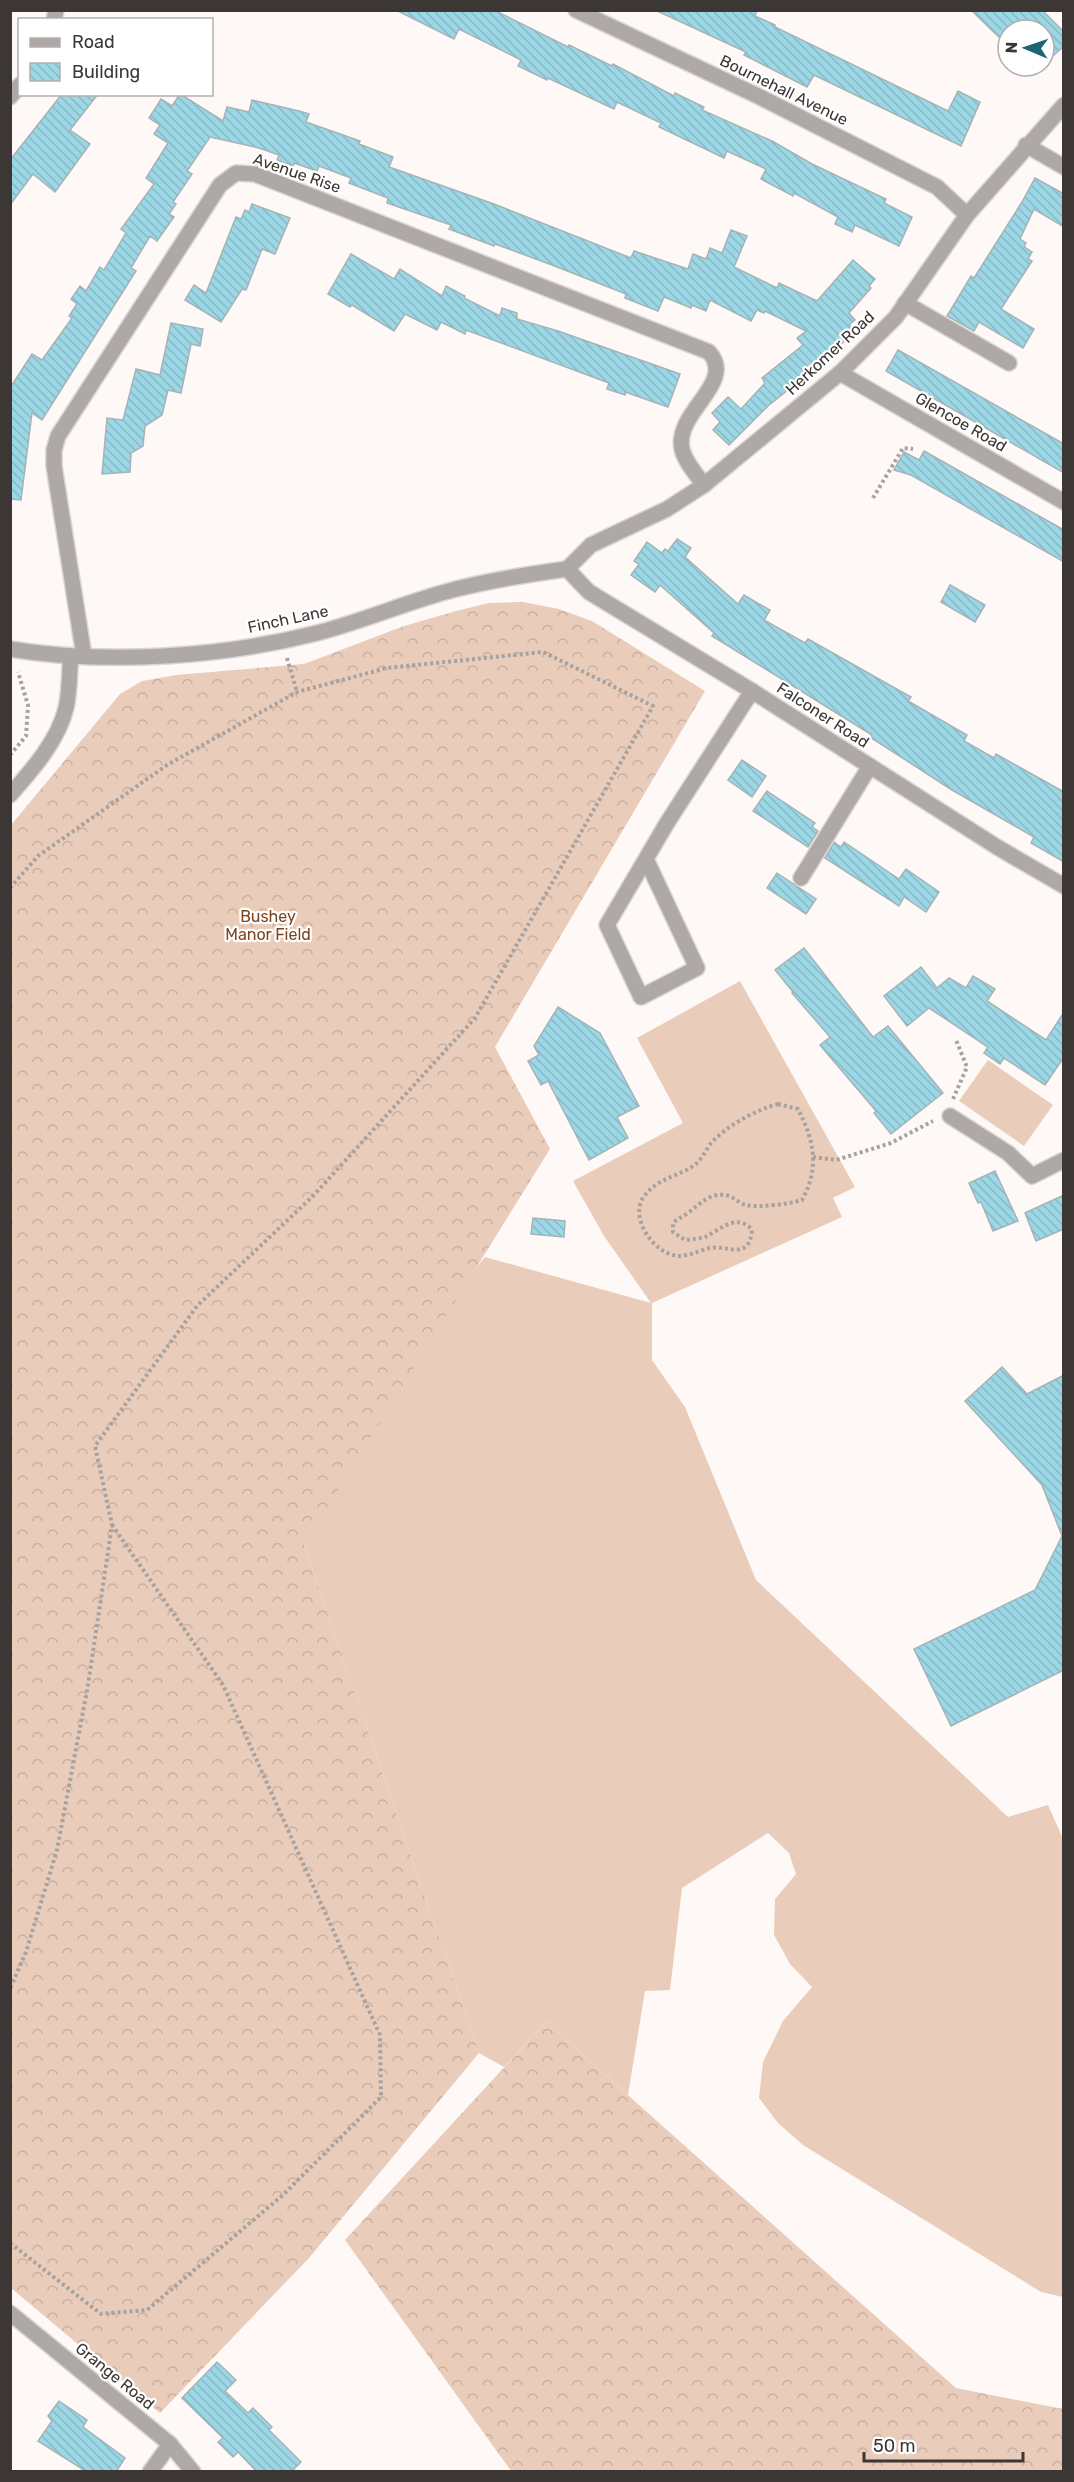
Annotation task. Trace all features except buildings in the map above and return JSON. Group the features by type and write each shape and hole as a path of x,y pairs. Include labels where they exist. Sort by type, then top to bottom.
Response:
{"street":[{"name":"Bournehall Avenue","path":"576,10 758,96 937,187 967,215"},
{"name":"Herkomer Road","path":"567,569 591,545 667,509 704,485 840,373 896,317 967,215 1026,145 1064,105"},
{"path":"1026,145 1064,167"},
{"name":"Avenue Rise","path":"77,656 54,466 54,450 58,436 220,185 236,173 255,174 709,352 715,358 717,373 689,417 681,438 687,460 704,485"},
{"path":"905,303 1009,363"},
{"name":"Glencoe Road","path":"840,373 1064,502"},
{"name":"Finch Lane","path":"10,650 110,658 232,649 318,633 454,589 567,569"},
{"name":"Falconer Road","path":"567,569 589,592 752,691 997,847 1064,886"},
{"path":"10,795 33,768 60,727 77,656"},
{"path":"646,859 697,968 640,997 607,925 646,859 752,691"},
{"path":"801,878 870,766"},
{"path":"950,1116 1008,1153 1032,1176 1064,1160"},
{"name":"Grange Road","path":"10,2313 170,2444 193,2472"},
{"path":"150,2472 170,2444"}],"path":[{"path":"873,498 903,448 914,449"},
{"path":"282,641 297,692"},
{"path":"10,888 38,856 167,765 297,692 387,668 543,652 653,706 474,1018 313,1196 197,1306 95,1446 112,1525 88,1685 57,1850 26,1952 10,1989"},
{"path":"10,755 26,736 28,705 18,672"},
{"path":"778,1104 798,1109 810,1133 813,1157 810,1185 802,1200 793,1203 746,1206 729,1196 712,1195 673,1223 673,1232 685,1240 701,1238 725,1224 739,1222 747,1224 752,1230 751,1238 747,1246 739,1250 712,1247 679,1256 661,1248 648,1235 639,1220 639,1208 645,1195 666,1178 696,1164 713,1141 757,1109 778,1104"},
{"path":"813,1157 836,1160 891,1143"},
{"path":"10,2243 101,2314 147,2310 283,2195 381,2097 380,2035 223,1684 112,1525"}],"green space":[{"name":"Bushey Manor Field","path":"523,602 559,609 592,621 705,691 495,1047 550,1149 304,1545 479,2053 309,2258 160,2413 11,2288 11,825 120,694 142,681 176,675 304,664 404,626 456,611 489,603"},
{"path":"740,981 855,1187 833,1198 842,1217 652,1303 652,1360 685,1407 756,1580 1008,1817 1048,1805 1064,1841 1063,2297 1041,2292 803,2145 778,2123 759,2098 763,2062 783,2021 812,1987 790,1964 774,1935 775,1899 796,1874 789,1853 768,1833 682,1888 670,1990 645,1991 628,2095 546,2022 504,2067 479,2053 304,1545 350,1423 485,1257 651,1303 604,1236 573,1181 683,1123 637,1038"},
{"path":"988,1060 1053,1105 1024,1146 959,1101"},
{"path":"546,2022 956,2388 1063,2409 1063,2471 511,2471 345,2240"}]}
